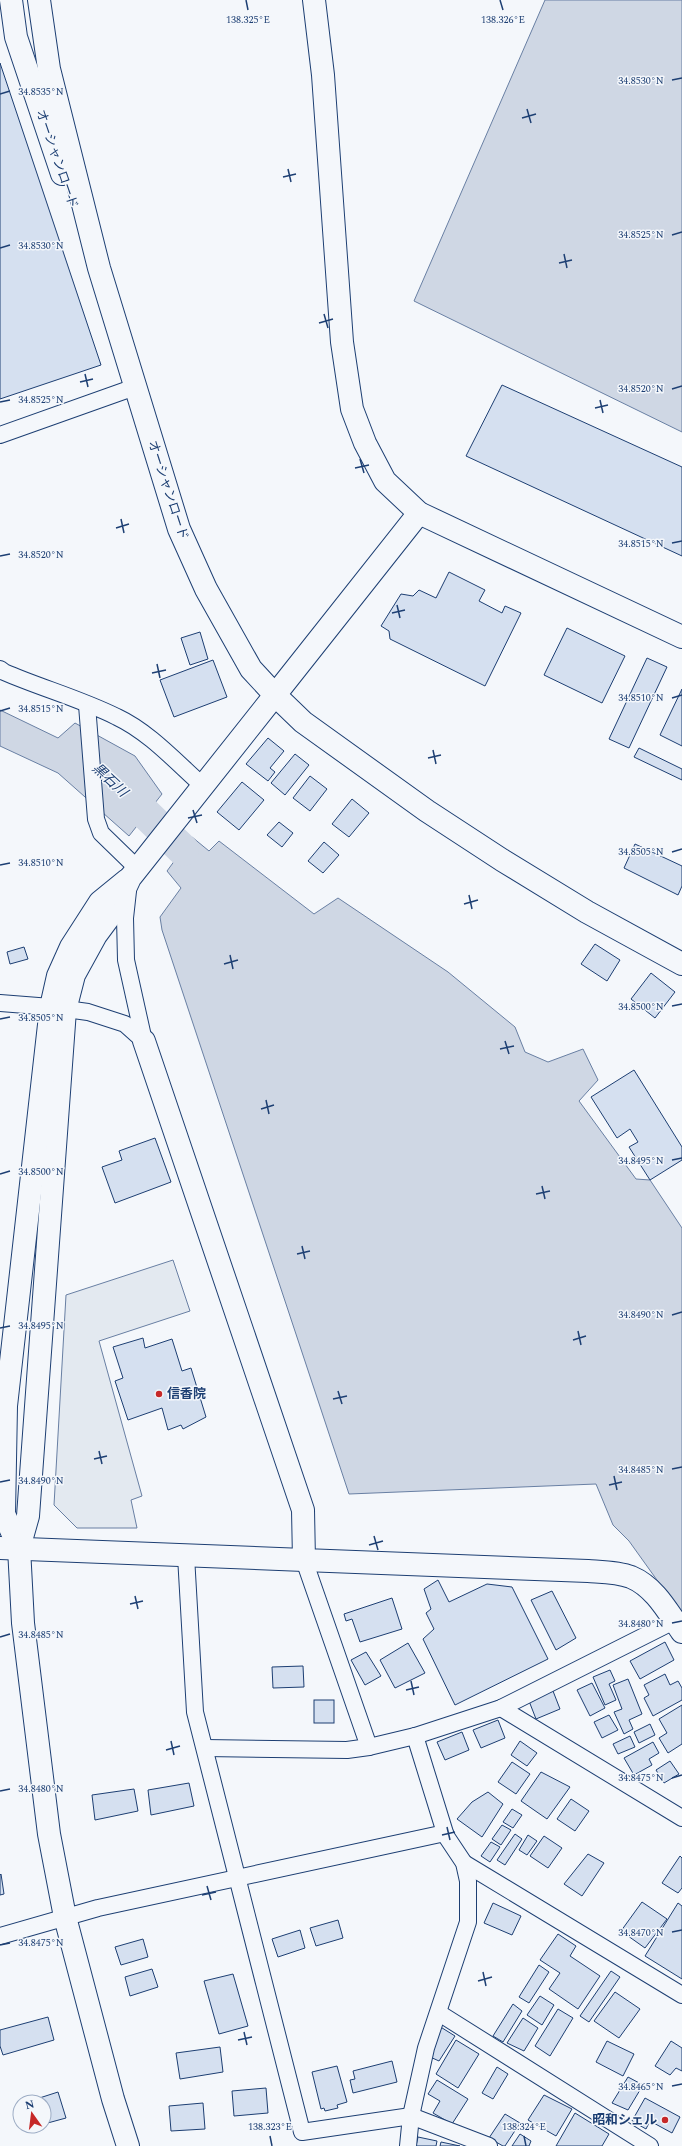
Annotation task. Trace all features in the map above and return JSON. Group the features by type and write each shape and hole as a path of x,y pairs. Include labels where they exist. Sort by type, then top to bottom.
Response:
{"street":[{"name":"オーシャンロード","path":"11,0 16,37 87,248 99,268"},
{"name":"オーシャンロード","path":"39,0 49,69 99,268 179,529 206,589 251,669 303,722 427,811 502,860 587,912 682,964"},
{"path":"314,0 323,75 342,342 352,409 365,443 385,481 419,514 682,637"},
{"path":"0,435 135,387"},
{"path":"9,1548 28,1516 58,1008 58,976 71,947 100,902 137,868 183,808 419,514"},
{"path":"0,668 4,672 35,685 118,717 146,736 202,785"},
{"path":"87,705 96,819 101,834 137,868"},
{"path":"137,868 125,918 126,960 144,1041 303,1510 304,1560 369,1747"},
{"path":"0,1003 88,1012 125,1024 144,1041"},
{"path":"58,1008 3,1406 4,1514 23,1623 49,1834 65,1916 111,2092 128,2146"},
{"path":"9,1548 186,1556 588,1570 631,1577 643,1583 655,1594 678,1626 501,1708 415,1736 369,1747 347,1750 205,1748"},
{"path":"186,1556 195,1712 302,2132 411,2116 489,2146"},
{"path":"501,1708 682,1818"},
{"path":"408,2146 411,2116 426,2048 439,2013 468,1922 468,1881 464,1863 445,1832 415,1736"},
{"path":"0,1936 65,1916 445,1832"},
{"path":"464,1863 682,1995"},
{"path":"439,2013 650,2146"}],"shaded area":[{"path":"173,1260 190,1311 99,1341 142,1496 131,1500 137,1528 77,1528 54,1505 66,1295"}],"water":[{"path":"545,0 682,0 682,432 414,301"},
{"path":"0,710 58,738 75,723 135,756 162,794 129,836 58,773 0,746"},
{"path":"192,837 209,851 219,841 314,914 338,898 448,972 515,1027 525,1052 548,1062 583,1049 598,1080 579,1101 636,1179 650,1180 682,1228 682,1615 629,1541 613,1525 596,1484 349,1494 162,930 160,917 181,888 167,871"}],"building":[{"path":"0,63 101,365 0,399"},
{"path":"502,385 682,467 682,556 466,456"},
{"path":"449,572 485,590 479,601 502,613 505,606 521,613 485,686 390,639 389,631 381,626 401,594 413,596 419,590 436,598"},
{"path":"567,628 625,656 602,703 544,675"},
{"path":"200,632 208,659 190,665 181,638"},
{"path":"647,658 667,667 629,748 609,739"},
{"path":"213,660 227,697 174,717 160,680"},
{"path":"682,689 682,746 660,735"},
{"path":"268,738 284,751 270,768 275,772 268,781 246,764"},
{"path":"639,748 682,769 682,780 634,757"},
{"path":"295,754 309,765 285,795 271,783"},
{"path":"310,776 327,789 310,811 293,798"},
{"path":"242,782 264,800 239,830 217,812"},
{"path":"352,799 369,813 349,837 332,824"},
{"path":"279,822 293,833 282,847 267,835"},
{"path":"324,842 339,855 323,873 308,861"},
{"path":"635,844 682,866 682,886 678,895 624,868"},
{"path":"595,944 620,960 607,981 581,964"},
{"path":"24,947 28,959 10,964 7,952"},
{"path":"651,973 675,992 655,1018 631,999"},
{"path":"634,1070 682,1147 682,1160 650,1180 629,1147 638,1142 630,1129 617,1138 591,1097"},
{"path":"155,1138 171,1182 115,1203 102,1167 122,1160 119,1151"},
{"name":"信香院","path":"143,1338 145,1348 172,1339 182,1371 191,1368 206,1417 183,1429 181,1425 168,1430 162,1408 128,1420 115,1381 123,1378 113,1347"},
{"path":"438,1580 449,1602 487,1584 512,1587 548,1659 455,1705 423,1639 434,1629 426,1613 431,1609 424,1589"},
{"path":"552,1591 576,1638 556,1650 531,1600"},
{"path":"392,1598 402,1629 360,1642 352,1619 346,1621 344,1614"},
{"path":"665,1642 674,1660 640,1679 630,1661"},
{"path":"408,1643 425,1673 395,1688 380,1660"},
{"path":"366,1652 381,1676 365,1685 351,1660"},
{"path":"303,1666 304,1687 273,1688 272,1667"},
{"path":"610,1670 615,1681 609,1684 616,1700 605,1705 593,1677"},
{"path":"665,1674 670,1685 678,1681 682,1688 682,1700 653,1716 644,1698 649,1695 644,1685"},
{"path":"628,1679 642,1714 629,1720 633,1729 624,1734 614,1712 622,1709 613,1685"},
{"path":"592,1683 605,1708 590,1716 577,1690"},
{"path":"553,1691 560,1709 536,1719 529,1701"},
{"path":"314,1700 334,1700 334,1723 314,1723"},
{"path":"682,1705 682,1744 668,1753 659,1738 667,1733 659,1719"},
{"path":"609,1715 618,1730 602,1738 594,1722"},
{"path":"498,1720 505,1738 481,1748 473,1730"},
{"path":"650,1724 655,1735 639,1743 634,1732"},
{"path":"462,1732 469,1750 445,1760 437,1742"},
{"path":"630,1736 635,1747 618,1754 613,1744"},
{"path":"520,1741 537,1753 527,1766 511,1755"},
{"path":"653,1742 659,1753 649,1759 652,1765 634,1775 624,1758"},
{"path":"670,1761 679,1774 664,1783 656,1770"},
{"path":"512,1762 530,1774 516,1794 498,1782"},
{"path":"541,1772 570,1787 547,1819 521,1801"},
{"path":"189,1783 194,1806 151,1815 148,1790"},
{"path":"134,1789 138,1811 95,1820 92,1795"},
{"path":"488,1792 503,1804 482,1837 457,1819 472,1802"},
{"path":"571,1799 589,1811 575,1831 557,1819"},
{"path":"512,1809 522,1815 513,1828 503,1822"},
{"path":"502,1825 511,1830 501,1845 492,1839"},
{"path":"515,1834 522,1839 505,1865 497,1860"},
{"path":"528,1835 537,1841 527,1855 519,1850"},
{"path":"544,1836 562,1848 548,1868 530,1856"},
{"path":"491,1842 500,1847 490,1862 481,1856"},
{"path":"588,1854 604,1863 582,1896 564,1884"},
{"path":"680,1856 682,1858 682,1888 678,1893 662,1883"},
{"path":"1,1874 4,1894 0,1895 0,1875"},
{"path":"642,1902 667,1919 645,1948 621,1931"},
{"path":"493,1903 521,1916 512,1935 484,1923"},
{"path":"678,1903 682,1906 682,1979 645,1956"},
{"path":"338,1920 343,1938 316,1946 310,1928"},
{"path":"300,1930 305,1948 278,1957 272,1939"},
{"path":"558,1934 576,1946 570,1956 600,1976 578,2009 549,1989 560,1973 540,1960"},
{"path":"143,1939 148,1957 121,1965 115,1947"},
{"path":"539,1965 549,1972 529,2003 519,1997"},
{"path":"152,1969 158,1987 130,1996 125,1977"},
{"path":"611,1971 620,1977 589,2022 580,2016"},
{"path":"233,1974 248,2026 219,2034 204,1981"},
{"path":"615,1992 640,2009 619,2038 594,2021"},
{"path":"540,1996 554,2005 542,2025 527,2015"},
{"path":"513,2004 522,2011 503,2042 493,2036"},
{"path":"558,2009 573,2018 550,2056 535,2046"},
{"path":"48,2017 54,2040 3,2055 0,2046 0,2030"},
{"path":"523,2018 538,2028 524,2051 507,2043"},
{"path":"439,2026 455,2036 439,2061 428,2056"},
{"path":"456,2040 479,2054 458,2088 436,2074"},
{"path":"607,2041 634,2054 623,2076 596,2062"},
{"path":"671,2041 682,2048 682,2071 676,2068 670,2075 655,2066"},
{"path":"220,2047 223,2072 180,2079 176,2053"},
{"path":"392,2061 397,2082 353,2093 350,2080 355,2079 353,2071"},
{"path":"337,2066 347,2102 337,2105 338,2108 325,2111 324,2108 321,2109 312,2072"},
{"path":"497,2067 508,2074 493,2099 482,2093"},
{"path":"628,2077 643,2085 628,2110 612,2103"},
{"path":"437,2080 468,2099 452,2124 433,2113 440,2101 428,2094"},
{"path":"266,2088 268,2113 234,2116 232,2091"},
{"path":"58,2092 66,2118 52,2122 52,2094"},
{"path":"544,2095 572,2109 556,2136 528,2120"},
{"path":"645,2098 680,2117 672,2133 650,2121 646,2129 632,2121"},
{"path":"203,2103 205,2129 171,2131 169,2106"},
{"path":"575,2113 609,2134 602,2146 556,2146"},
{"path":"505,2114 520,2123 505,2146 503,2146 489,2138"},
{"path":"520,2134 531,2141 529,2146 512,2146"},
{"path":"418,2137 437,2141 436,2146 416,2146"},
{"path":"441,2142 460,2146 440,2146"}],"waterway":[{"name":"黒石川","path":"115,784 183,850"}],"place":[{"name":"信香院","path":"159,1394"},
{"name":"昭和シェル","path":"665,2120"}]}
